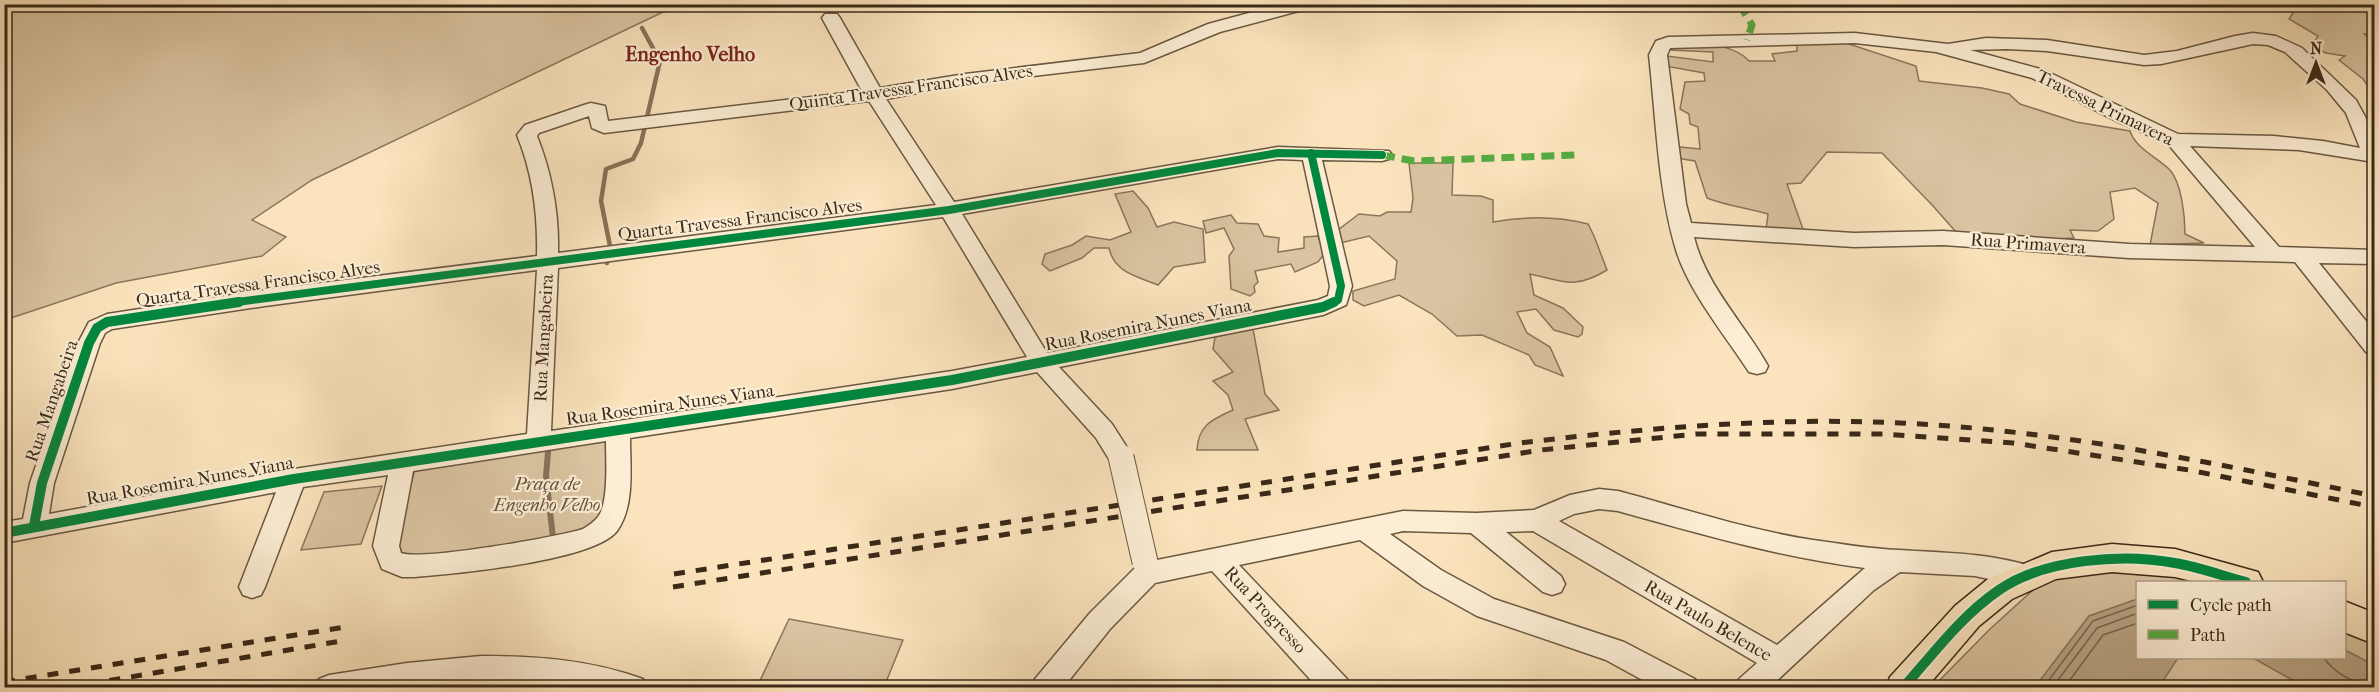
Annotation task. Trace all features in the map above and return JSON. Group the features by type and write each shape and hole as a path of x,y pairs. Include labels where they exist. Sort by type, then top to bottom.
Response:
{"main road":[{"path":"1903,687 1967,616 2000,589 2052,566 2112,558 2175,564 2242,581"},
{"path":"2346,617 2374,629"}],"street":[{"name":"Quinta Travessa Francisco Alves","path":"529,130 595,109 599,112 599,124 604,128 874,94 965,79 1144,58 1214,28 1304,4"},
{"path":"831,18 874,94 949,210 1042,363 1104,431 1121,456 1146,568"},
{"name":"Travessa Primavera","path":"1681,229 1658,49 1668,42 1855,38 1951,50 1983,61 2038,74 2125,118 2175,140 2221,197 2272,253"},
{"path":"1951,50 1977,45 2020,45 2076,49 2155,60 2231,43 2268,40 2286,45 2299,54 2351,105 2368,137 2373,159 2320,145 2286,142 2175,140"},
{"name":"Rua Mangabeira","path":"529,130 527,135 539,163 545,196 548,261 539,442"},
{"name":"Quarta Travessa Francisco Alves","path":"101,324 265,298 949,210 1278,153 1382,155"},
{"name":"Rua Rosemira Nunes Viana","path":"4,533 294,479 618,429 902,389 1314,309 1338,300 1341,286 1311,153"},
{"path":"1681,229 1687,251 1700,280 1757,366"},
{"name":"Rua Primavera","path":"1681,229 1854,240 1943,237 2129,251 2374,257"},
{"path":"2300,254 2374,346"},
{"name":"Rua Mangabeira","path":"34,526 42,483 55,442 89,343 101,324"},
{"path":"403,462 386,546 390,560 402,566 425,565 526,551 587,539 600,532 610,520 615,505 618,429"},
{"name":"Rua Rosemira Nunes Viana","path":"252,587 294,479"},
{"path":"1045,687 1146,568 1218,560 1403,521 1476,523 1536,520 1583,500 1607,499 1775,543 1896,561 1975,565 2030,577"},
{"name":"Rua Paulo Belence","path":"1536,520 1779,662 1865,582 1896,561"},
{"path":"1476,523 1552,585"},
{"path":"1362,528 1432,578 1479,604 1514,619 1614,651 1685,687"},
{"name":"Rua Progresso","path":"1218,560 1337,687"},
{"path":"1749,687 1779,662"},
{"path":"328,687 424,680 500,667 538,669 599,677 633,687"}],"green space":[{"path":"5,4 730,5 663,12 312,180 252,220 286,237 262,256 116,283 5,320"},
{"path":"2298,5 2374,7 2374,34 2364,34 2374,42 2374,95 2363,79 2339,60 2345,56 2326,53 2312,46 2318,36 2289,19"},
{"path":"1797,41 1840,41 1916,66 1919,81 1982,88 2009,94 2020,104 2076,122 2130,131 2137,143 2165,165 2174,176 2182,201 2185,234 2204,243 2150,245 2158,203 2135,188 2110,192 2114,219 2098,231 2070,230 2074,238 2038,240 1956,232 1882,153 1827,152 1801,183 1787,184 1804,232 1766,230 1768,214 1707,198 1695,161 1676,158 1669,146 1700,149 1698,127 1690,124 1689,114 1680,109 1685,82 1705,81 1704,73 1665,66 1667,56 1713,62 1713,52 1669,50 1678,47 1711,45 1733,50 1749,61 1775,61 1772,54 1797,51"},
{"path":"1409,163 1453,163 1452,195 1481,196 1493,200 1493,222 1541,218 1564,219 1588,224 1607,270 1577,282 1530,274 1534,295 1563,308 1583,327 1582,334 1578,337 1554,330 1536,309 1517,312 1527,333 1550,347 1563,376 1535,365 1529,355 1482,335 1457,336 1432,314 1399,295 1364,306 1353,300 1353,291 1395,279 1397,261 1369,236 1336,244 1338,230 1359,214 1380,216 1387,212 1411,212 1413,198"},
{"path":"1133,191 1148,208 1157,227 1174,222 1203,229 1205,262 1174,267 1158,285 1134,276 1121,268 1109,248 1094,248 1082,258 1050,271 1042,264 1045,254 1072,245 1086,236 1110,240 1131,232 1115,194"},
{"path":"1231,215 1237,223 1258,224 1264,236 1279,238 1278,252 1304,248 1304,237 1318,236 1324,254 1318,262 1295,272 1291,264 1255,271 1258,282 1254,286 1255,292 1250,296 1231,289 1229,256 1234,249 1224,228 1206,233 1203,221"},
{"path":"1253,329 1265,394 1279,410 1245,419 1258,450 1197,450 1200,434 1208,424 1233,410 1228,395 1213,381 1233,372 1213,349 1215,337"},
{"name":"Praça de Engenho Velho","path":"613,438 605,520 595,532 400,561 393,551 415,469"},
{"path":"382,486 361,544 301,550 324,492"},
{"path":"2103,567 2179,572 2210,581 2136,581 2136,659 2346,659 2346,624 2374,637 2374,687 1932,688 1989,630 2046,578"},
{"path":"789,619 903,640 884,687 757,687"}],"water":[{"path":"2136,599 2136,659 2177,659 2159,687 2035,687 2089,616"},
{"path":"2346,651 2374,665 2374,687 2305,687 2255,659 2346,659"}],"waterway":[{"path":"607,263 611,251 601,201 606,169 633,159 641,143 660,61 642,28"},
{"path":"548,452 546,476 553,538"}],"railway":[{"path":"674,574 1520,443 1710,425 1805,421 1900,423 2020,433 2138,450 2374,496"},
{"path":"673,587 1541,450 1696,434 1883,434 2013,443 2189,470 2374,507"},
{"path":"4,682 345,627"},
{"path":"66,688 341,641"}],"marked path":[{"path":"1739,4 1752,25 1747,40"},
{"path":"1382,155 1414,161 1577,155"}],"cycle path":[{"path":"34,526 42,483 89,343 97,328 107,322 265,298 949,210 1278,153 1382,155"},
{"path":"4,533 294,479 952,380 1323,307 1338,300 1341,286 1311,153"},
{"path":"1903,688 1967,616 2000,589 2052,566 2112,558 2141,560 2175,563 2242,581"}],"district":[{"name":"Engenho Velho","path":"690,54"}]}
